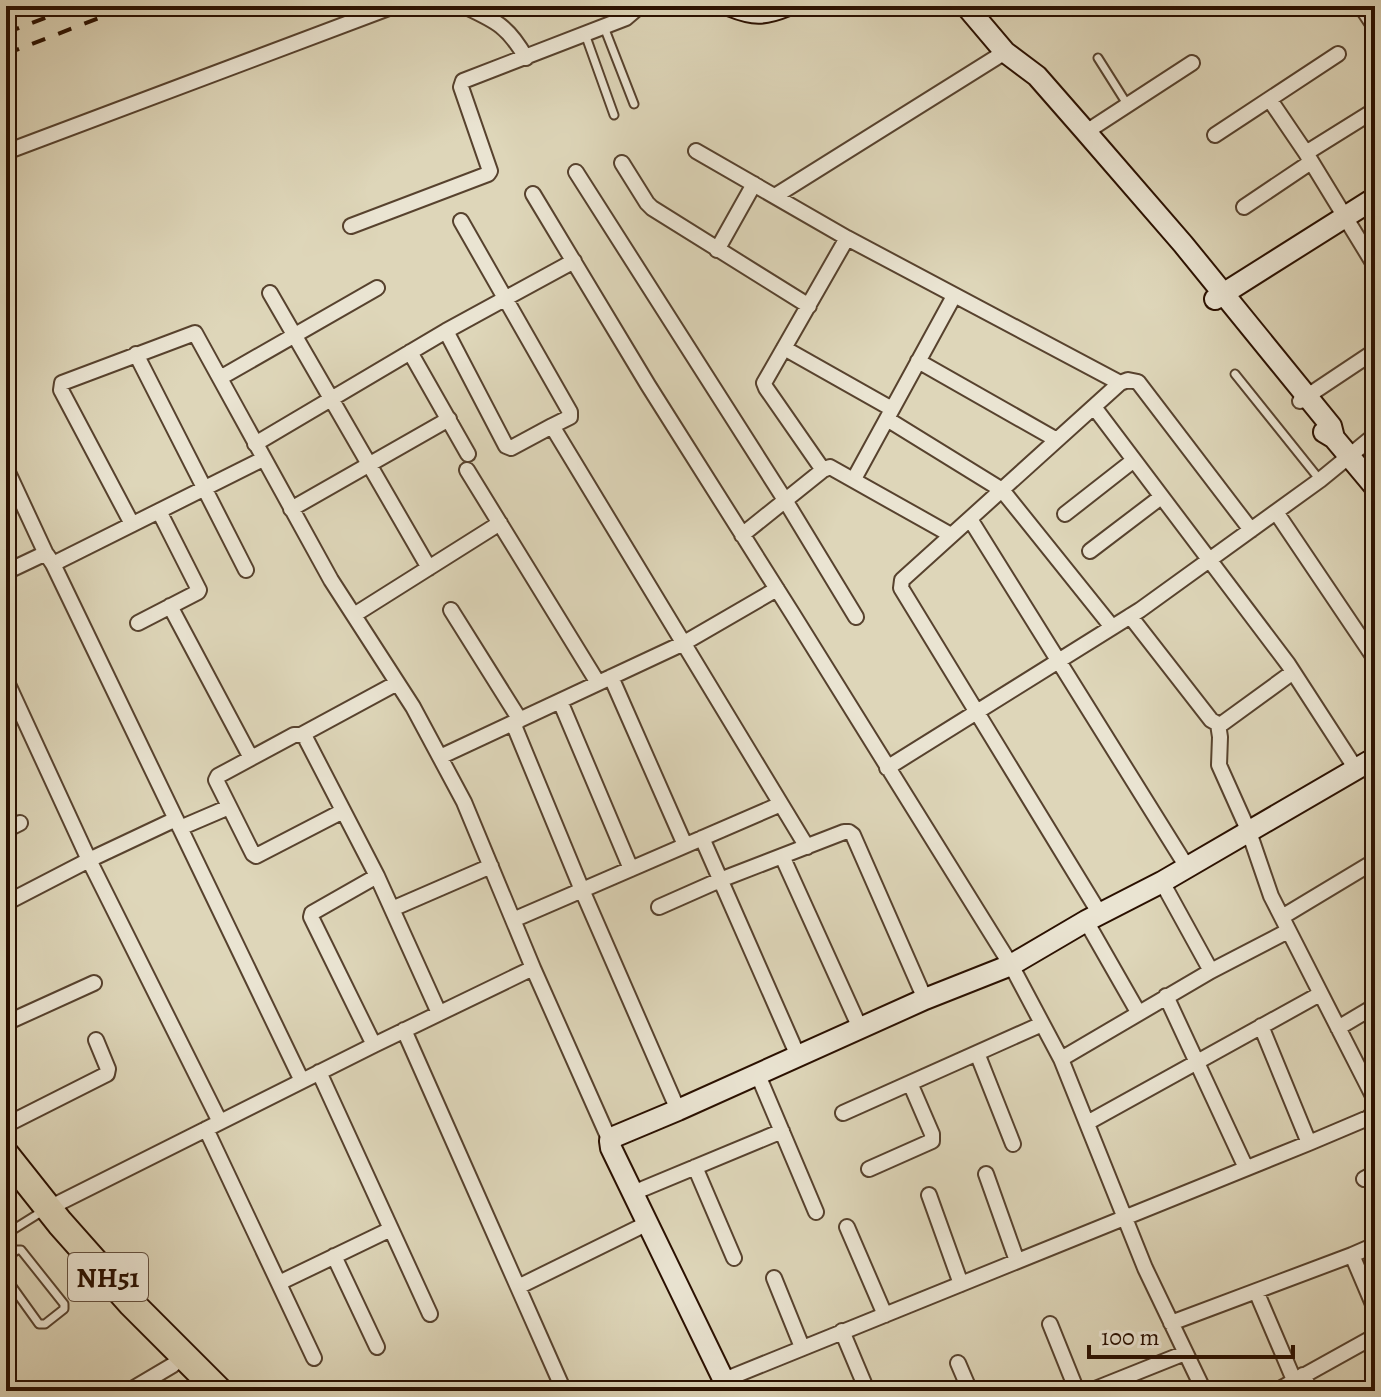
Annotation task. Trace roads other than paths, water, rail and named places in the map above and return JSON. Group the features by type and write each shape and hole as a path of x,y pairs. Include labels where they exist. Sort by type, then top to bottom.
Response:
{"highway":[{"name":"NH51","path":"6,1155 43,1211 112,1303 199,1391"},
{"name":"NH51","path":"6,1173 219,1391"}],"street":[{"path":"6,152 391,6"},
{"path":"464,6 502,25 515,38 526,58"},
{"path":"351,226 488,174 490,171 461,87 468,78 626,18 640,6"},
{"path":"731,6 747,13 767,13 786,6"},
{"path":"966,6 1106,172 1219,296 1302,398 1324,433 1334,438 1373,484"},
{"path":"1361,6 1375,27"},
{"path":"1215,135 1338,54"},
{"path":"1011,57 1037,76 1086,132 1183,244 1219,296"},
{"path":"775,196 1011,57"},
{"path":"1086,132 1192,63"},
{"path":"1270,100 1375,266"},
{"path":"1244,207 1375,110"},
{"path":"696,151 847,238 1120,383"},
{"path":"622,163 647,203 660,214 809,306"},
{"path":"576,172 856,617"},
{"path":"717,250 754,184"},
{"path":"533,194 648,385 1011,965 1061,1059 1145,1268 1204,1391"},
{"path":"1219,296 1375,198"},
{"path":"446,331 506,446 511,448 570,417 570,412 461,221"},
{"path":"823,470 766,388 765,379 847,238"},
{"path":"255,444 446,331 574,261"},
{"path":"220,378 377,288"},
{"path":"270,293 429,568"},
{"path":"854,479 954,296"},
{"path":"132,524 61,386 67,380 195,333 331,580 413,707 464,802 611,1148 726,1385 802,1347 1309,1143 1368,1118 1375,1111"},
{"path":"784,348 1002,490 1112,627"},
{"path":"1302,398 1375,351"},
{"path":"410,352 468,454"},
{"path":"136,354 246,570"},
{"path":"918,361 1057,440"},
{"path":"1138,1012 1093,917 977,712 900,584 1120,383 1128,380 1138,382 1251,530"},
{"path":"1094,407 1293,672 1356,769"},
{"path":"291,509 449,419"},
{"path":"552,426 807,847"},
{"path":"887,768 1130,616 1320,480 1375,435"},
{"path":"6,572 49,559 132,524 263,459"},
{"path":"1065,514 1134,460"},
{"path":"742,535 830,467 951,535"},
{"path":"6,468 302,1081"},
{"path":"467,470 605,680 685,845"},
{"path":"1090,551 1161,497"},
{"path":"138,623 199,590 159,511"},
{"path":"1276,512 1375,659"},
{"path":"970,519 1187,867"},
{"path":"354,615 500,523"},
{"path":"440,757 684,643 777,589"},
{"path":"170,606 251,758"},
{"path":"451,610 516,721 582,890 678,1110"},
{"path":"1130,616 1211,720 1218,724 1293,672"},
{"path":"6,680 213,1125 314,1358"},
{"path":"343,811 256,856 216,780 251,758 397,683"},
{"path":"560,701 631,869"},
{"path":"1218,724 1219,765 1249,832 1271,896 1338,1028 1369,1072 1375,1100"},
{"path":"301,735 305,737 377,876 439,1013"},
{"path":"610,1141 925,999 1011,965 1093,917 1162,882 1375,758"},
{"path":"513,920 781,804"},
{"path":"6,903 89,860 178,823 229,807"},
{"path":"659,907 720,880 849,832 925,999"},
{"path":"702,838 798,1056"},
{"path":"782,856 860,1028"},
{"path":"1061,1059 1211,971 1375,861"},
{"path":"392,909 491,866"},
{"path":"374,1045 311,917 312,913 377,876"},
{"path":"1162,882 1211,971"},
{"path":"43,1211 533,968"},
{"path":"6,1023 94,983"},
{"path":"1087,1123 1320,994"},
{"path":"1166,996 1246,1168"},
{"path":"1338,1028 1375,1006"},
{"path":"843,1113 1042,1024"},
{"path":"1261,1026 1309,1143"},
{"path":"404,1030 564,1391"},
{"path":"6,1125 107,1074 108,1069 96,1040"},
{"path":"977,1053 1013,1144"},
{"path":"319,1072 430,1314"},
{"path":"758,1075 816,1212"},
{"path":"869,1169 932,1141 932,1134 910,1083"},
{"path":"633,1193 782,1131"},
{"path":"695,1167 734,1258"},
{"path":"986,1174 1017,1261"},
{"path":"929,1195 961,1284"},
{"path":"518,1287 648,1223"},
{"path":"847,1227 885,1315"},
{"path":"279,1283 391,1229"},
{"path":"1171,1323 1375,1245"},
{"path":"1352,1255 1375,1309"},
{"path":"334,1256 377,1347"},
{"path":"774,1278 802,1347"},
{"path":"1256,1291 1298,1378 1311,1391"},
{"path":"1050,1324 1077,1391"},
{"path":"842,1331 869,1391"},
{"path":"1276,1391 1375,1336"},
{"path":"1090,1391 1185,1353"},
{"path":"958,1363 970,1391"},
{"path":"129,1391 173,1365"}],"lane":[{"path":"604,27 634,104"},
{"path":"585,34 614,115"},
{"path":"1098,58 1127,104"},
{"path":"1235,374 1320,480"},
{"path":"6,1234 43,1211"},
{"path":"6,1258 21,1250 64,1304 64,1309 45,1324 39,1324 6,1278"}],"railway":[{"path":"6,9 14,6"},
{"path":"6,33 76,6"},
{"path":"6,54 130,6"}]}
